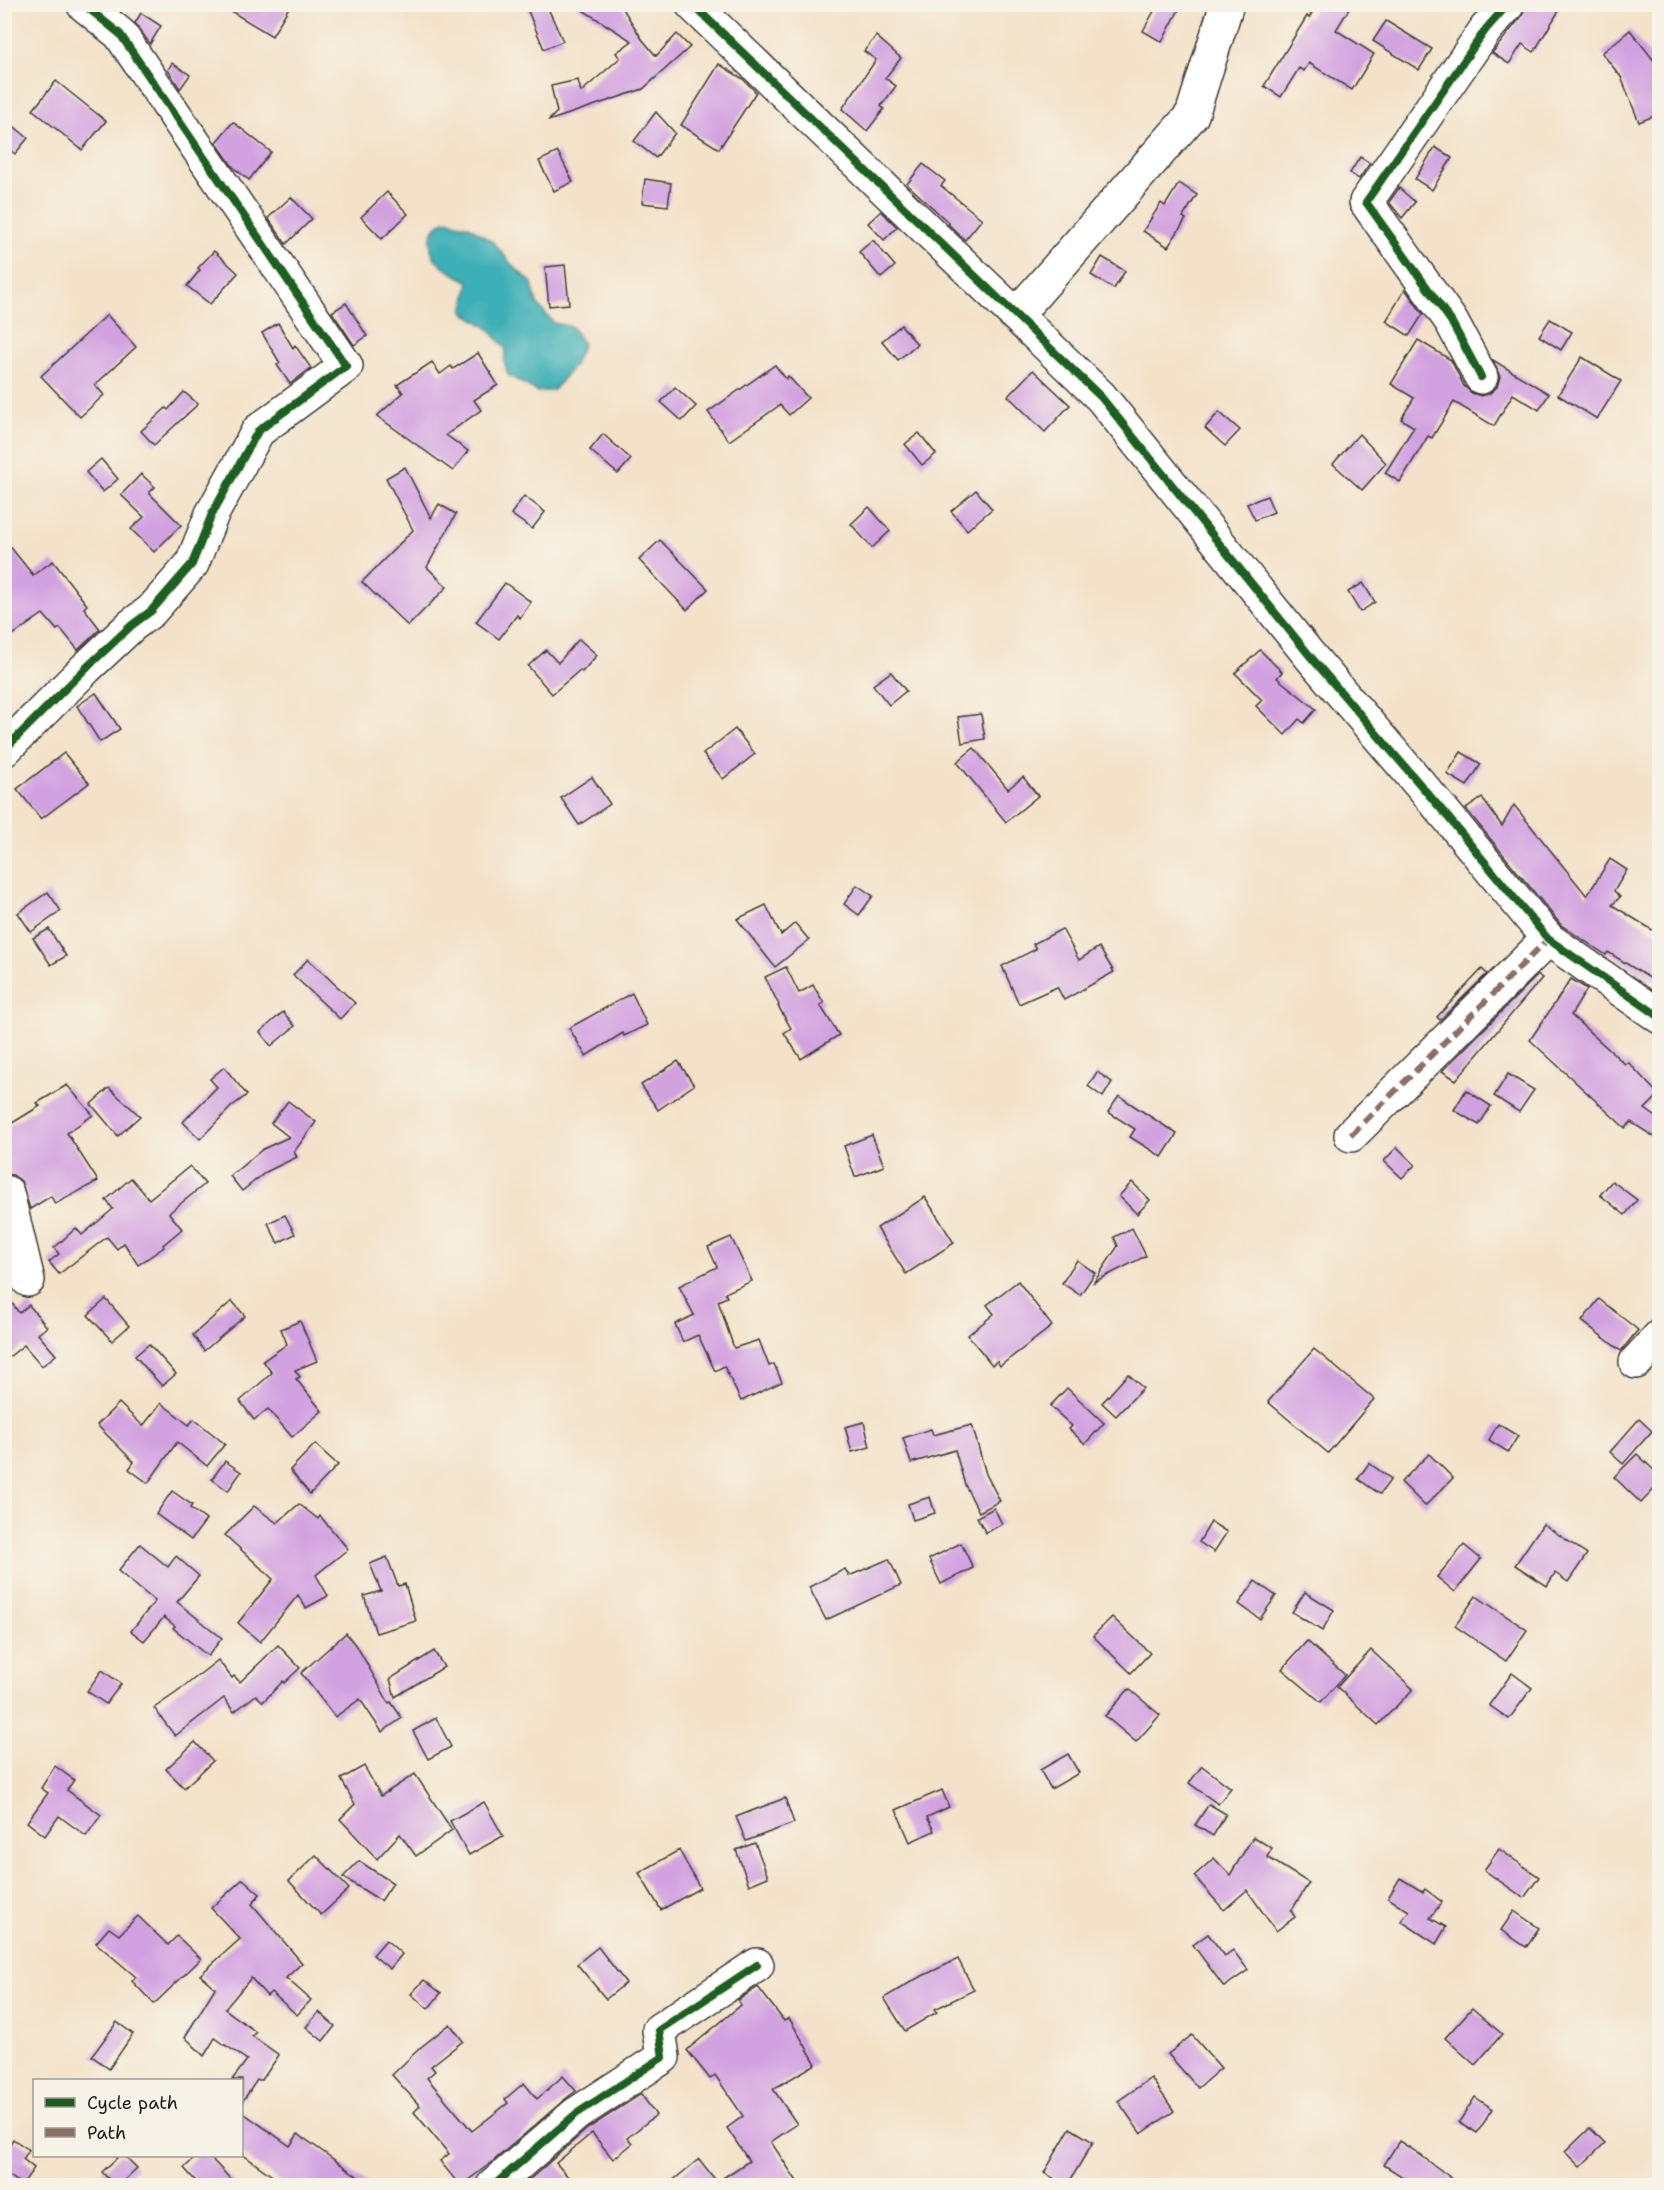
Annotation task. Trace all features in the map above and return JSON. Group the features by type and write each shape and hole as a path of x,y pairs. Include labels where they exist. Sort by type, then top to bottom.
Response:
{"street":[{"path":"4,750 86,668 132,625 151,611 192,564 212,514 258,431 346,366 120,34 83,4"},
{"path":"692,4 1101,397 1310,656 1440,807 1548,939 1659,1017"},
{"path":"1016,315 1192,115 1227,4"},
{"path":"1481,377 1451,321 1366,202 1486,29 1508,4"},
{"path":"1351,1135 1548,939"},
{"path":"4,1192 7,1193 28,1280"},
{"path":"1636,1362 1659,1336"},
{"path":"493,2186 576,2114 663,2057 659,2030 757,1965"}],"water":[{"path":"447,220 469,226 494,243 513,266 532,283 537,304 554,323 572,327 583,344 574,365 554,390 538,392 508,375 504,361 506,349 488,328 463,312 469,282 443,267 433,255 431,248 430,242 435,229"}],"building":[{"path":"219,4 291,4 272,36"},
{"path":"525,4 546,4 563,41 544,49"},
{"path":"573,4 620,4 642,39 656,56 677,34 690,47 643,89 548,121 557,112 551,86 578,80 581,92 620,58 616,53 632,41"},
{"path":"1158,4 1182,4 1162,42 1143,31"},
{"path":"1317,4 1352,4 1336,30 1374,54 1352,90 1309,63 1304,71 1299,68 1281,97 1264,86 1307,16 1309,18"},
{"path":"1526,4 1563,4 1534,52 1522,44 1509,64 1492,53 1522,16"},
{"path":"141,13 161,26 150,44 135,23"},
{"path":"1386,21 1432,49 1419,70 1373,41"},
{"path":"1630,30 1659,67 1659,114 1639,122 1621,77 1602,53"},
{"path":"876,36 901,58 885,78 896,86 881,106 884,109 867,131 842,109 876,60 864,51"},
{"path":"172,63 190,75 180,89 168,70"},
{"path":"719,64 743,79 756,92 719,149 681,125"},
{"path":"56,81 106,121 82,150 33,110"},
{"path":"656,112 675,133 656,158 634,141"},
{"path":"4,118 28,138 15,154 4,145"},
{"path":"233,122 271,152 249,180 233,167 216,142"},
{"path":"1435,147 1452,158 1432,190 1415,179"},
{"path":"558,152 573,182 554,191 539,161"},
{"path":"1360,157 1370,163 1359,179 1350,173"},
{"path":"923,164 945,181 941,186 982,219 965,240 907,184"},
{"path":"645,179 671,183 668,206 642,203"},
{"path":"1179,183 1197,195 1183,217 1186,219 1168,247 1143,231 1161,203 1165,206"},
{"path":"1399,188 1415,202 1402,218 1389,202"},
{"path":"387,192 408,214 382,239 361,217"},
{"path":"291,197 312,219 286,244 268,218"},
{"path":"881,211 897,227 884,240 868,223"},
{"path":"873,240 895,266 881,278 859,252"},
{"path":"214,251 238,273 210,304 187,286 200,270 198,268"},
{"path":"1102,257 1125,271 1114,289 1091,275"},
{"path":"565,265 569,304 549,306 545,267"},
{"path":"1405,289 1423,314 1409,336 1386,321"},
{"path":"346,303 367,336 354,345 332,312"},
{"path":"107,315 136,347 95,385 104,395 80,417 41,376"},
{"path":"1550,319 1572,332 1561,350 1539,336"},
{"path":"278,323 293,348 295,345 311,368 290,384 277,365 280,363 262,333"},
{"path":"901,325 917,344 898,360 882,341"},
{"path":"1418,340 1451,360 1464,386 1472,393 1481,396 1489,394 1497,387 1500,377 1493,360 1549,394 1539,410 1513,394 1494,426 1454,402 1432,438 1428,436 1400,482 1385,473 1414,427 1401,419 1414,398 1391,384"},
{"path":"478,353 498,385 474,400 481,410 446,435 468,451 453,471 377,416 403,393 397,385 432,362 440,374 451,366 453,369"},
{"path":"1582,357 1621,381 1597,419 1558,395"},
{"path":"775,365 786,379 788,376 808,398 789,415 780,405 729,441 708,412"},
{"path":"1033,370 1070,405 1045,432 1008,396"},
{"path":"675,387 696,406 682,421 661,402"},
{"path":"184,392 198,404 154,445 141,431 166,408 168,410"},
{"path":"1219,412 1240,430 1225,446 1205,428"},
{"path":"919,433 936,454 922,465 905,444"},
{"path":"603,434 631,459 618,474 590,450"},
{"path":"1359,434 1386,463 1362,490 1333,464"},
{"path":"101,459 118,479 103,492 86,472"},
{"path":"405,467 431,518 439,504 456,514 427,567 447,587 408,626 362,582 413,530 386,478"},
{"path":"141,474 155,487 149,493 181,525 154,552 131,529 144,517 121,495"},
{"path":"976,490 992,509 967,530 951,511"},
{"path":"524,496 545,512 532,529 511,514"},
{"path":"1267,496 1274,512 1255,520 1247,504"},
{"path":"869,507 890,531 872,548 851,524"},
{"path":"4,539 33,575 53,561 87,605 84,608 100,629 78,650 60,628 57,630 43,614 4,641"},
{"path":"660,540 708,589 687,610 639,560"},
{"path":"505,583 531,602 520,618 517,615 499,639 476,622"},
{"path":"1363,583 1375,602 1360,612 1348,592"},
{"path":"579,639 597,655 582,672 580,670 552,694 528,666 546,650 558,663"},
{"path":"1260,650 1282,672 1277,678 1316,709 1304,723 1299,719 1285,735 1256,706 1262,700 1235,673"},
{"path":"891,672 906,691 889,705 873,685"},
{"path":"96,693 120,729 100,742 77,706"},
{"path":"981,714 985,739 962,743 958,717"},
{"path":"735,729 755,754 723,779 703,754"},
{"path":"974,748 1008,789 1023,777 1038,796 1006,822 957,762"},
{"path":"1461,752 1481,764 1467,786 1447,774"},
{"path":"64,753 89,783 41,819 17,789"},
{"path":"592,777 610,804 579,825 561,798"},
{"path":"1482,798 1502,826 1514,805 1587,896 1610,859 1627,870 1614,891 1620,897 1612,905 1659,934 1659,984 1608,952 1606,955 1561,925 1466,809"},
{"path":"857,885 873,896 859,915 844,904"},
{"path":"48,892 61,911 31,932 18,913"},
{"path":"766,905 781,935 795,923 809,940 775,967 737,919"},
{"path":"49,929 66,956 51,965 33,938"},
{"path":"1062,929 1079,960 1099,947 1114,972 1064,1000 1057,987 1019,1004 1002,966 1036,949 1033,944"},
{"path":"308,959 355,1003 340,1019 293,975"},
{"path":"786,967 799,993 813,985 824,1003 820,1005 839,1035 801,1059 784,1033 791,1028 765,977"},
{"path":"1482,969 1487,974 1440,1020 1437,1017"},
{"path":"1538,975 1542,978 1456,1080 1442,1071"},
{"path":"1571,979 1587,989 1571,1015 1625,1064 1628,1062 1659,1095 1645,1109 1659,1119 1659,1140 1631,1122 1625,1128 1530,1040"},
{"path":"632,993 647,1025 624,1036 623,1033 586,1056 569,1028"},
{"path":"283,1012 295,1026 271,1046 260,1032"},
{"path":"678,1061 694,1085 658,1110 641,1085"},
{"path":"224,1067 247,1095 232,1106 200,1139 183,1122 217,1087 210,1079"},
{"path":"1097,1072 1112,1082 1103,1097 1088,1086"},
{"path":"1508,1074 1534,1090 1519,1112 1494,1096"},
{"path":"67,1085 93,1115 67,1133 98,1181 55,1204 51,1196 30,1209 21,1181 13,1175 4,1174 4,1128 40,1106 37,1103"},
{"path":"109,1088 140,1116 118,1136 91,1104"},
{"path":"1466,1090 1491,1106 1479,1125 1454,1110"},
{"path":"1119,1096 1177,1134 1162,1157 1130,1137 1135,1129 1108,1112"},
{"path":"288,1101 316,1122 294,1152 297,1157 266,1172 242,1191 230,1176 263,1149 289,1137 271,1123"},
{"path":"872,1135 884,1166 855,1177 844,1146"},
{"path":"1397,1147 1415,1165 1402,1178 1384,1161"},
{"path":"190,1166 205,1184 169,1213 182,1229 163,1245 164,1247 138,1265 124,1243 117,1249 107,1237 59,1274 49,1262 59,1254 54,1248 76,1228 82,1235 113,1209 106,1200 131,1178 149,1199"},
{"path":"1612,1181 1637,1200 1625,1215 1600,1195"},
{"path":"1132,1182 1150,1200 1137,1214 1119,1196"},
{"path":"925,1197 954,1243 906,1274 877,1228"},
{"path":"285,1215 295,1234 278,1243 268,1223"},
{"path":"1132,1228 1146,1256 1094,1282 1118,1246 1114,1237"},
{"path":"731,1237 752,1281 725,1293 727,1297 718,1301 734,1348 759,1340 769,1366 774,1364 782,1382 741,1401 724,1366 715,1371 698,1335 683,1342 675,1324 694,1315 679,1286 717,1267 708,1247"},
{"path":"1077,1260 1095,1273 1080,1295 1062,1283"},
{"path":"1018,1281 1052,1326 1000,1366 997,1361 992,1365 968,1335 994,1314 987,1305"},
{"path":"4,1292 19,1313 29,1305 47,1327 38,1334 56,1355 42,1366 24,1345 4,1361"},
{"path":"106,1299 129,1326 112,1341 88,1315"},
{"path":"1599,1299 1638,1330 1621,1351 1582,1321"},
{"path":"232,1301 245,1316 204,1351 193,1335"},
{"path":"300,1321 317,1361 295,1370 300,1377 296,1379 322,1411 292,1437 268,1409 254,1420 240,1401 272,1373 263,1361 287,1344 281,1329"},
{"path":"149,1344 176,1374 162,1386 135,1356"},
{"path":"1314,1349 1374,1399 1328,1453 1268,1402"},
{"path":"1128,1374 1143,1388 1116,1416 1102,1403"},
{"path":"1067,1388 1104,1423 1085,1444 1069,1429 1072,1426 1050,1406"},
{"path":"119,1403 143,1426 161,1403 189,1425 194,1419 225,1444 207,1466 177,1442 148,1483 129,1469 134,1462 97,1425"},
{"path":"1639,1419 1652,1431 1623,1464 1610,1452"},
{"path":"864,1422 870,1447 852,1452 845,1427"},
{"path":"1498,1424 1518,1436 1508,1452 1489,1440"},
{"path":"972,1425 986,1474 1000,1501 979,1512 965,1485 955,1450 911,1463 903,1438 931,1429 933,1435"},
{"path":"315,1444 338,1465 310,1494 290,1470"},
{"path":"1429,1454 1453,1478 1425,1506 1401,1482"},
{"path":"1637,1454 1659,1475 1659,1484 1641,1503 1614,1477"},
{"path":"225,1461 241,1472 228,1491 212,1479"},
{"path":"1369,1463 1391,1479 1380,1494 1358,1479"},
{"path":"172,1491 192,1505 190,1508 206,1520 191,1540 156,1514"},
{"path":"930,1497 935,1513 913,1520 908,1504"},
{"path":"299,1504 318,1519 320,1516 348,1549 316,1575 328,1596 306,1608 298,1595 260,1642 238,1623 273,1579 225,1535 254,1506 277,1523"},
{"path":"994,1508 1002,1524 986,1533 977,1517"},
{"path":"1211,1522 1227,1532 1214,1552 1199,1542"},
{"path":"1543,1524 1587,1554 1568,1582 1555,1573 1547,1586 1515,1565"},
{"path":"961,1543 973,1568 941,1584 929,1559"},
{"path":"140,1544 168,1567 176,1556 199,1576 177,1602 222,1638 208,1656 173,1628 175,1626 164,1617 144,1641 131,1631 155,1601 118,1571"},
{"path":"1464,1545 1481,1559 1455,1592 1437,1577"},
{"path":"387,1557 398,1586 405,1584 416,1621 376,1633 364,1596 381,1591 370,1564"},
{"path":"889,1559 901,1585 826,1620 809,1587 845,1569 849,1576"},
{"path":"1255,1581 1276,1596 1260,1619 1239,1604"},
{"path":"1305,1592 1334,1610 1322,1631 1292,1612"},
{"path":"1476,1596 1527,1630 1506,1661 1455,1626"},
{"path":"1112,1617 1150,1653 1131,1673 1093,1636"},
{"path":"346,1633 359,1650 389,1703 391,1702 402,1718 382,1732 360,1699 335,1717 301,1673"},
{"path":"1307,1641 1345,1675 1321,1702 1282,1669"},
{"path":"278,1645 300,1668 284,1683 283,1681 263,1702 256,1695 234,1712 224,1698 175,1736 154,1708 218,1660 232,1678 234,1676 240,1682"},
{"path":"1371,1650 1413,1689 1378,1725 1337,1687"},
{"path":"434,1651 444,1667 395,1697 390,1679"},
{"path":"102,1670 121,1684 106,1704 87,1691"},
{"path":"1512,1673 1532,1688 1509,1719 1489,1705"},
{"path":"1129,1689 1160,1715 1136,1742 1105,1716"},
{"path":"436,1718 451,1747 428,1759 413,1731"},
{"path":"195,1742 213,1761 184,1788 166,1769"},
{"path":"1068,1754 1079,1773 1051,1789 1040,1770"},
{"path":"55,1766 74,1780 67,1790 101,1815 86,1836 59,1816 45,1836 27,1822 48,1793 41,1788"},
{"path":"364,1766 381,1796 415,1774 452,1830 416,1856 400,1834 377,1859 340,1819 355,1804 341,1779"},
{"path":"1202,1766 1231,1788 1218,1804 1189,1783"},
{"path":"942,1790 949,1807 927,1817 934,1831 910,1842 896,1810"},
{"path":"785,1798 794,1823 746,1841 736,1817"},
{"path":"484,1802 503,1836 469,1855 450,1821"},
{"path":"1209,1804 1226,1814 1213,1836 1195,1825"},
{"path":"1253,1837 1272,1848 1267,1857 1309,1883 1291,1911 1295,1917 1276,1931 1247,1890 1224,1910 1194,1876 1214,1858 1230,1875"},
{"path":"755,1843 768,1877 749,1885 736,1850"},
{"path":"1499,1849 1539,1877 1524,1898 1484,1870"},
{"path":"679,1850 700,1888 661,1910 639,1873"},
{"path":"316,1855 349,1889 321,1915 289,1881"},
{"path":"359,1861 393,1883 381,1901 343,1877"},
{"path":"1400,1878 1423,1892 1425,1889 1442,1902 1430,1918 1446,1927 1436,1944 1401,1921 1409,1911 1388,1898"},
{"path":"243,1879 260,1894 252,1904 302,1963 286,1978 311,2000 297,2015 271,1992 267,1996 251,1978 225,2009 256,2032 252,2036 279,2055 262,2080 257,2080 243,2101 243,2079 233,2079 247,2060 215,2038 204,2056 185,2037 215,1988 200,1975 240,1939 211,1908"},
{"path":"1514,1911 1539,1928 1526,1947 1501,1930"},
{"path":"138,1916 168,1945 177,1936 201,1959 154,2004 132,1981 136,1977 96,1943 109,1928 119,1935"},
{"path":"1208,1934 1225,1956 1233,1950 1248,1970 1224,1987 1193,1945"},
{"path":"386,1940 402,1954 390,1969 373,1955"},
{"path":"598,1947 626,1983 606,1999 577,1964"},
{"path":"958,1959 974,1990 935,2009 937,2012 905,2031 884,1998 916,1979"},
{"path":"424,1980 441,1993 428,2009 411,1994"},
{"path":"758,1987 784,2021 789,2018 816,2064 773,2089 797,2124 771,2142 800,2186 666,2186 699,2159 717,2182 749,2161 727,2128 743,2116 715,2075 710,2079 687,2050 741,2005 738,2000"},
{"path":"1472,2008 1502,2034 1475,2065 1445,2038"},
{"path":"319,2012 335,2026 323,2041 306,2027"},
{"path":"117,2022 133,2034 109,2069 92,2056"},
{"path":"450,2024 463,2041 431,2066 435,2071 427,2078 472,2131 508,2103 505,2099 524,2083 537,2099 563,2076 576,2091 491,2163 460,2186 440,2161 449,2154 414,2112 420,2106 392,2075 421,2047"},
{"path":"1192,2035 1221,2068 1198,2088 1168,2054"},
{"path":"1151,2078 1174,2111 1141,2134 1118,2101"},
{"path":"641,2094 656,2115 627,2138 632,2144 613,2159 592,2133 556,2163 568,2177 559,2186 522,2186 587,2129"},
{"path":"1475,2097 1493,2109 1477,2133 1459,2122"},
{"path":"243,2113 290,2146 298,2134 371,2186 286,2186 243,2155"},
{"path":"1070,2128 1093,2142 1067,2186 1044,2173"},
{"path":"1590,2128 1605,2143 1580,2167 1565,2152"},
{"path":"13,2139 29,2150 23,2159 34,2168 22,2185 10,2176 4,2184 4,2145 7,2148"},
{"path":"1399,2141 1462,2186 1417,2186 1384,2165"},
{"path":"118,2157 126,2157 137,2168 118,2186 115,2186 102,2172"},
{"path":"196,2157 210,2157 237,2186 200,2186 184,2168"}],"marked path":[{"path":"1351,1135 1548,939"}],"cycle path":[{"path":"4,750 86,668 132,625 151,611 192,564 212,514 258,431 346,366 120,34 83,4"},
{"path":"692,4 1101,397 1310,656 1447,816 1548,939 1660,1017"},
{"path":"1481,377 1451,321 1366,202 1486,29 1508,4"},
{"path":"493,2186 576,2114 663,2057 659,2030 757,1965"}]}
